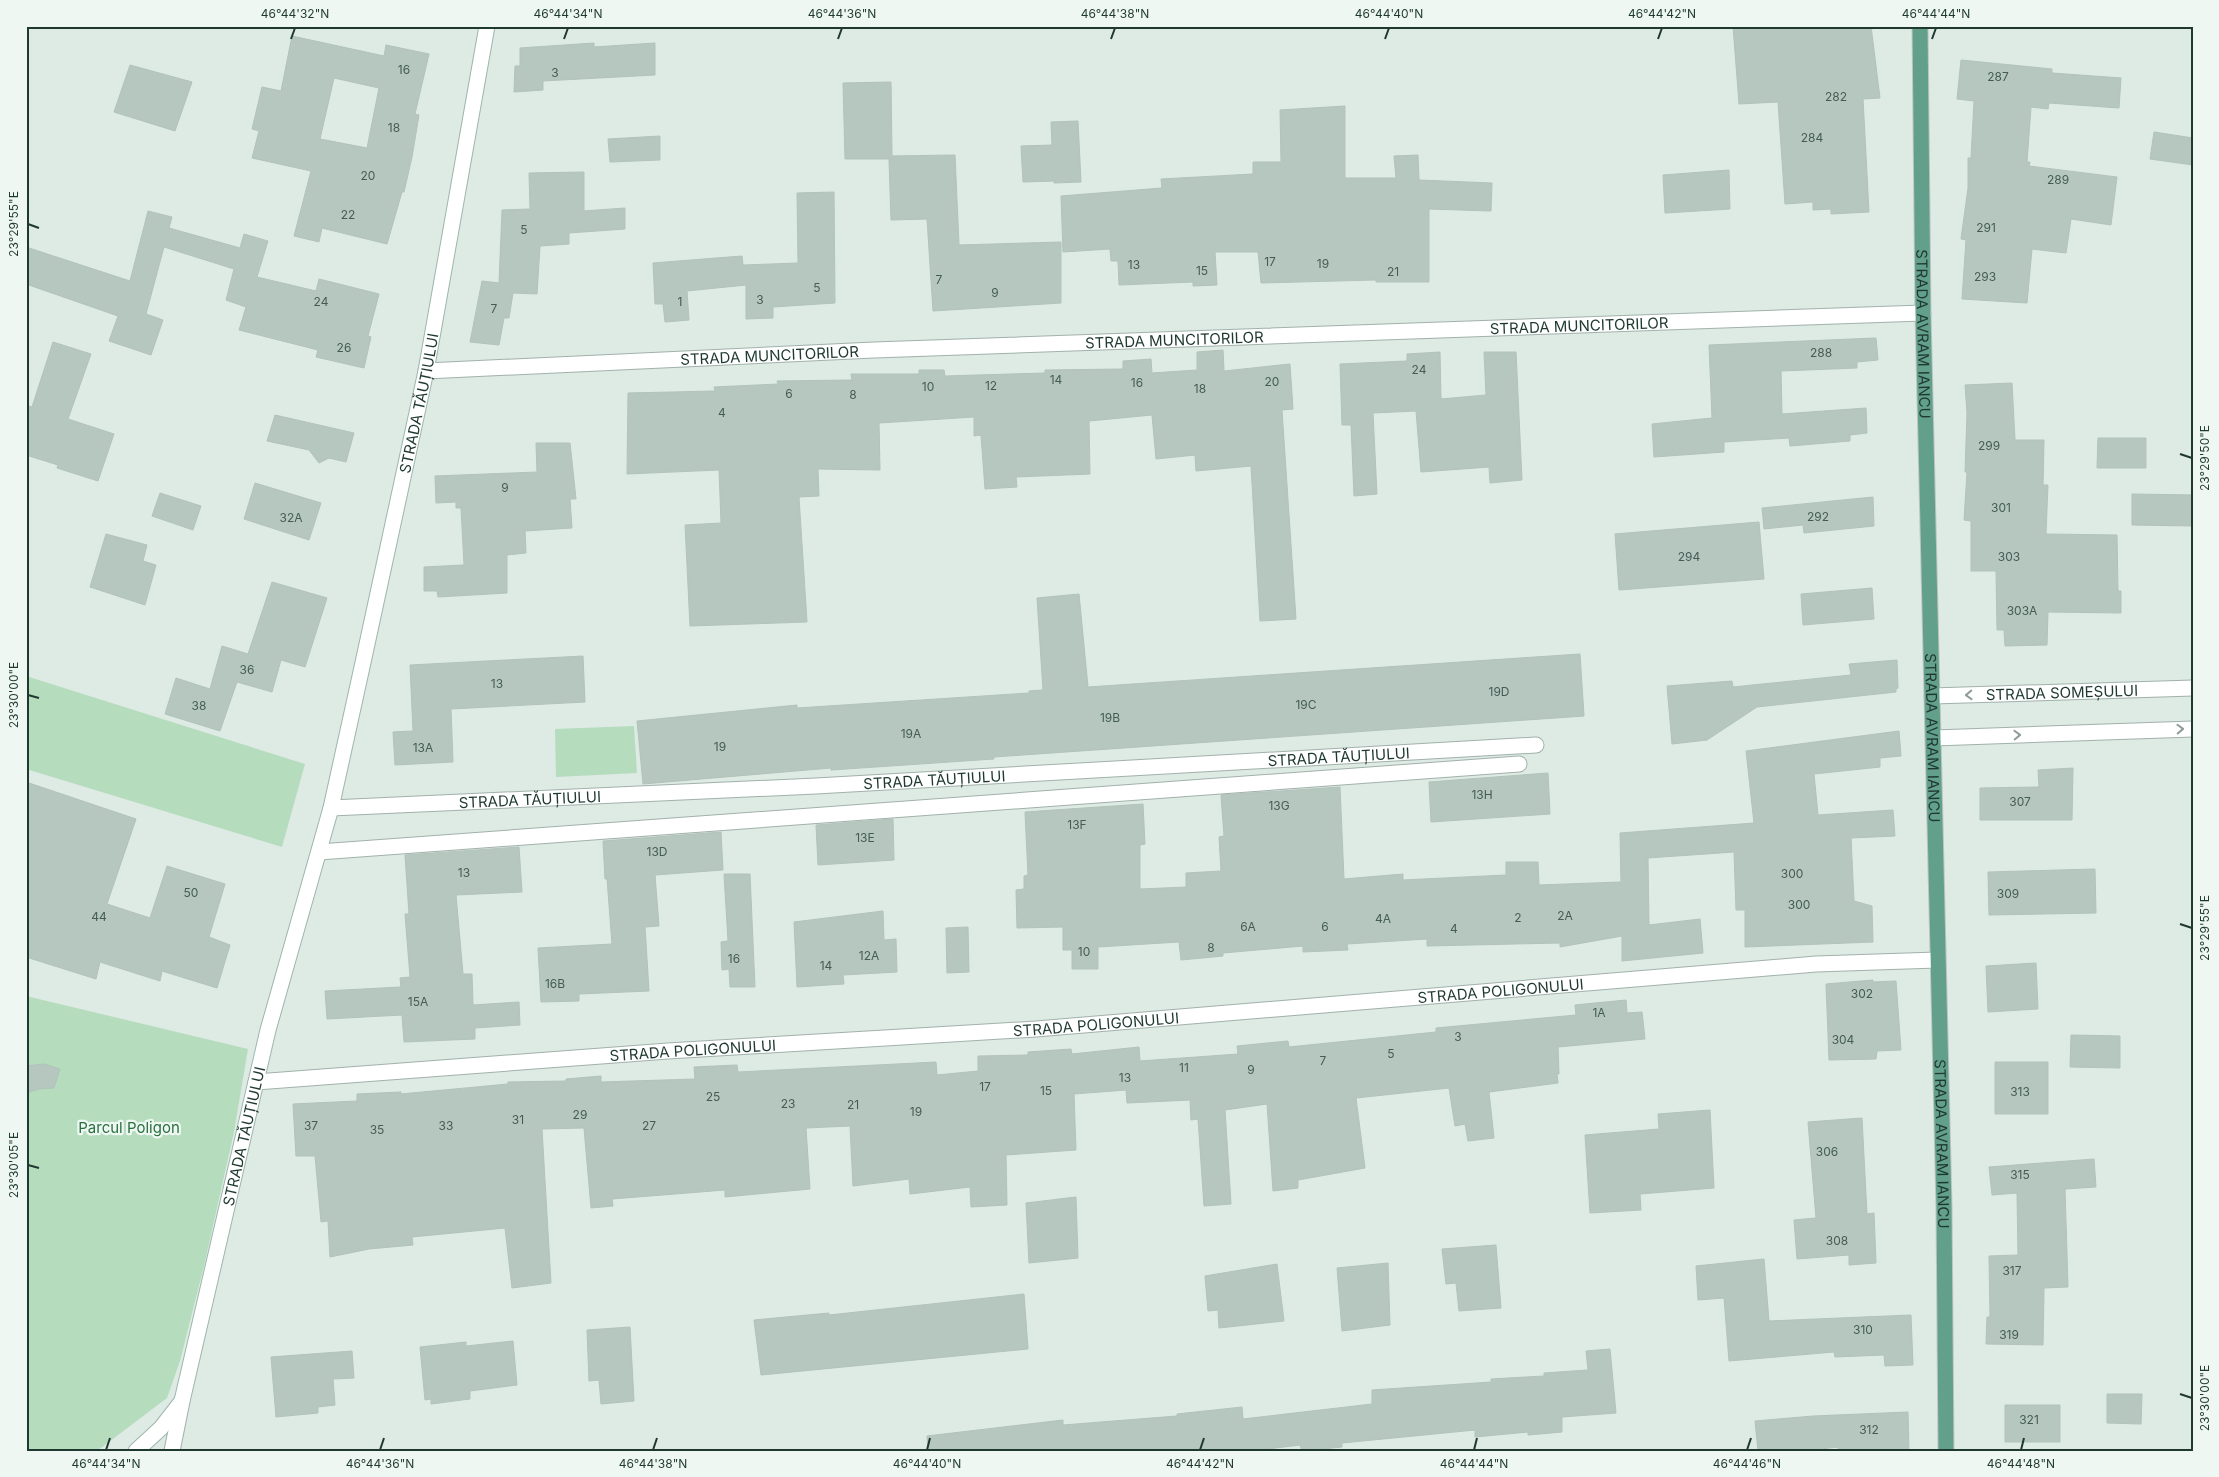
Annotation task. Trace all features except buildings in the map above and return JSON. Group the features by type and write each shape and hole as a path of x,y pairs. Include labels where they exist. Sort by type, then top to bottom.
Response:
{"main road":[{"name":"STRADA AVRAM IANCU","path":"1920,26 1923,313 1944,1207 1946,1451"}],"street":[{"name":"STRADA TĂUȚIULUI","path":"136,1451 161,1428 182,1401 268,1030 331,808 426,371 487,26"},
{"name":"STRADA MUNCITORILOR","path":"426,371 874,350 1923,313"},
{"name":"STRADA SOMEȘULUI","path":"1932,696 2193,688"},
{"path":"1934,738 2193,729"},
{"name":"STRADA TĂUȚIULUI","path":"331,808 826,785 1536,745"},
{"path":"319,852 1519,764"},
{"name":"STRADA POLIGONULUI","path":"256,1082 658,1052 1036,1029 1816,964 1937,960"},
{"path":"172,1451 182,1401"}],"green space":[{"path":"26,676 305,764 282,847 26,769"},
{"path":"634,726 637,773 556,777 555,729"},
{"name":"Parcul Poligon","path":"26,996 248,1049 234,1132 204,1266 180,1361 167,1398 97,1451 26,1451"}]}
